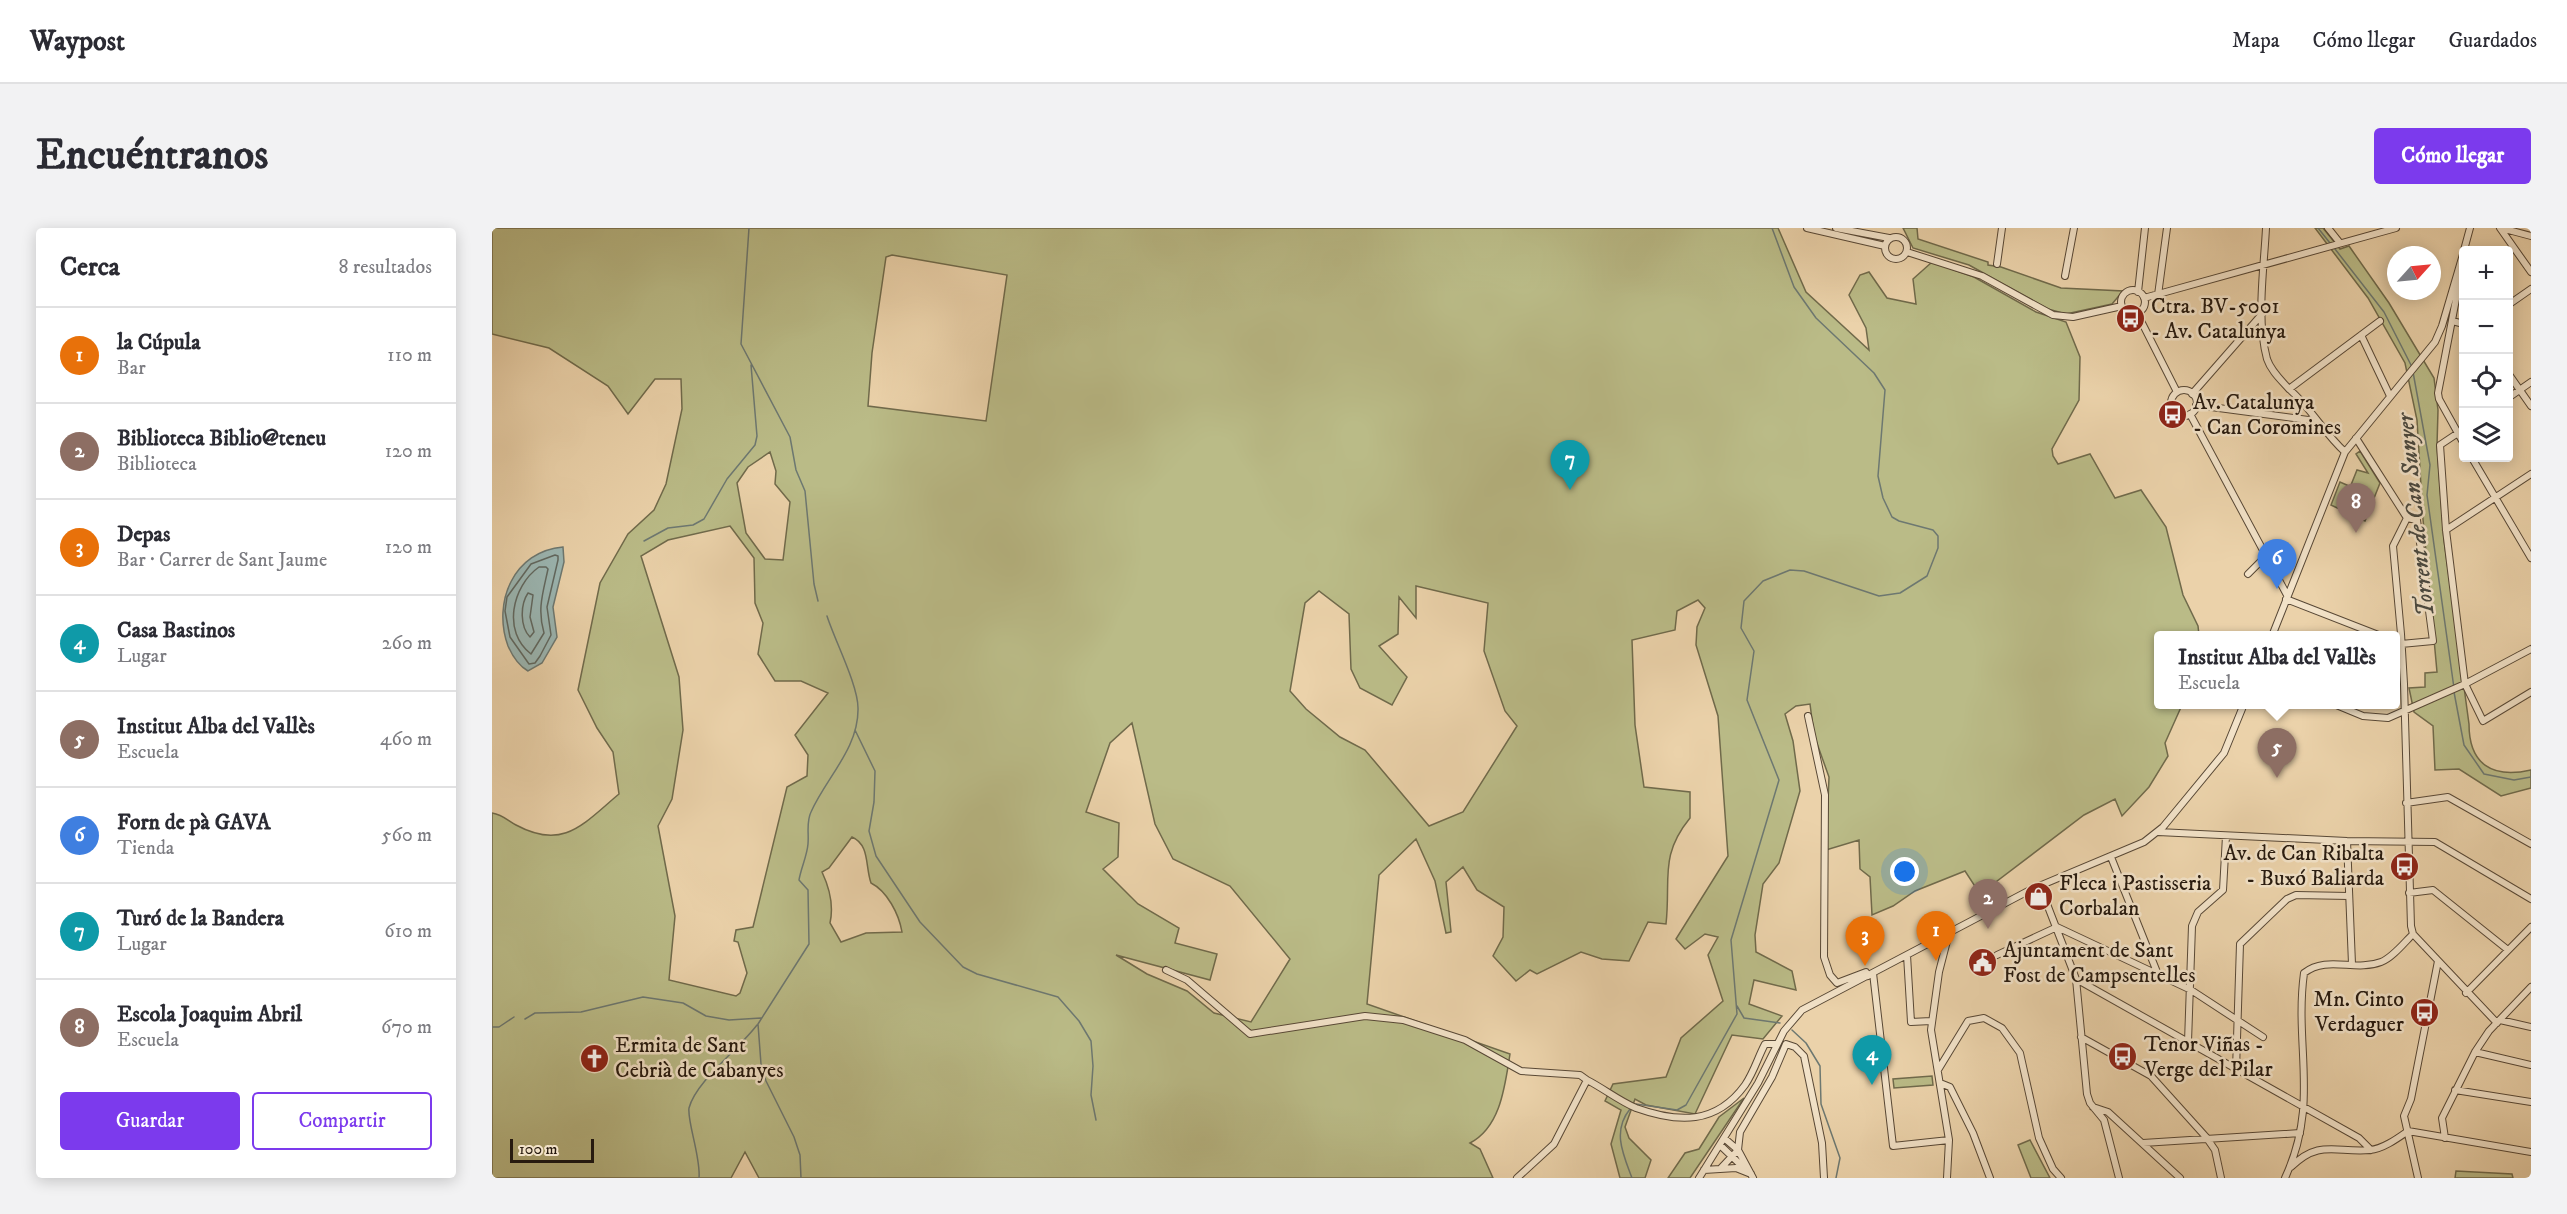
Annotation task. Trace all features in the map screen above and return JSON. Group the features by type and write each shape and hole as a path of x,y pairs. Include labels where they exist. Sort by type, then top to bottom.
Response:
{"street":[{"path":"1808,228 1885,246"},
{"path":"1836,228 1889,238 1899,237 1906,242 1907,252"},
{"path":"1899,237 1900,228"},
{"path":"1996,264 2002,228"},
{"path":"2065,276 2074,228"},
{"path":"2138,292 2145,228"},
{"path":"2158,295 2168,228"},
{"path":"2266,228 2263,313 2267,360 2275,374 2310,407 2316,422 2345,452"},
{"path":"2328,228 2339,244"},
{"path":"2144,298 2396,228"},
{"path":"2466,246 2470,228"},
{"path":"2500,228 2531,236"},
{"path":"2500,228 2531,272"},
{"path":"1889,238 1885,246 1886,252 1892,258 1901,258 1907,252"},
{"path":"1907,252 1974,273 2053,315 2073,317 2122,306"},
{"path":"2273,631 2345,452 2423,358 2442,326 2459,268"},
{"path":"2459,282 2439,399 2459,437"},
{"path":"2513,302 2531,289"},
{"path":"2138,292 2144,298"},
{"path":"2122,306 2125,294 2138,292"},
{"path":"2122,306 2128,313 2137,313 2143,309 2144,298"},
{"path":"2137,313 2177,392"},
{"path":"2192,394 2263,313"},
{"path":"2289,389 2380,321"},
{"path":"2452,321 2459,323"},
{"path":"2361,335 2390,396"},
{"path":"2513,380 2531,406"},
{"path":"2513,395 2531,382"},
{"path":"2190,414 2178,414 2173,409 2171,401 2177,392 2186,391 2192,394 2196,405"},
{"path":"2190,414 2196,405"},
{"path":"2196,405 2316,422"},
{"path":"2190,414 2287,597 2369,631"},
{"path":"2457,433 2440,445 2446,530 2465,684 2483,721 2531,692"},
{"path":"2356,438 2408,518 2417,520 2433,641 2400,643"},
{"path":"2474,462 2531,558"},
{"path":"2446,530 2531,474"},
{"path":"2397,631 2393,546 2408,518"},
{"path":"2248,574 2265,557"},
{"path":"2345,709 2363,716 2388,718 2465,684 2531,649"},
{"path":"2400,657 2404,684 2409,893 2413,934 2466,993 2498,1022 2531,1027"},
{"path":"2400,682 2404,684"},
{"path":"1699,1178 1738,1116 1791,1021 1802,1010 2040,886 2144,842 2171,817 2224,753 2242,709"},
{"path":"1808,716 1825,795 1824,957 1830,975 1837,983 1866,972 1870,975"},
{"path":"2406,802 2448,797 2531,844"},
{"path":"2171,817 2172,826 2180,833"},
{"path":"2157,832 2347,841 2435,842 2531,899"},
{"path":"2188,1042 2192,926 2198,912 2223,890 2226,836"},
{"path":"2347,841 2352,964"},
{"path":"2111,857 2157,973"},
{"path":"2040,886 2076,979 2086,1094 2092,1107 2103,1120 2119,1178"},
{"path":"2409,893 2433,890 2508,950"},
{"path":"2236,1070 2240,944 2287,899 2296,895 2349,896"},
{"path":"1997,955 2057,927 2191,990 2263,1036"},
{"path":"2466,993 2531,927"},
{"path":"2285,1178 2300,1133 2304,1108 2301,993 2304,973 2313,966 2325,963 2384,962 2413,934"},
{"path":"1945,937 1947,942 1931,1022 1932,1051 1938,1070 1949,1140 1947,1178"},
{"path":"1907,955 1911,1022 1931,1022"},
{"path":"2418,1178 2404,1116 2411,1099 2438,961"},
{"path":"1166,970 1187,980 1251,1034 1365,1016 1403,1020 1465,1040 1521,1071 1580,1075 1632,1106 1689,1119 1707,1115 1727,1104 1741,1091 1751,1077 1765,1044 1770,1042 1777,1044"},
{"path":"1870,975 1893,1146 1949,1140"},
{"path":"2076,979 2359,1138 2372,1150"},
{"path":"2445,1138 2442,1118 2475,1052 2498,1022 2530,989"},
{"path":"1938,1070 1968,1022 1984,1018 2002,1028 2020,1053 2038,1138 2053,1169 2061,1178"},
{"path":"2081,1037 2151,1076 2215,1150 2221,1178"},
{"path":"1740,1132 1772,1077 1786,1044 1795,1047 1804,1056 1812,1092 1822,1143 1824,1178"},
{"path":"2475,1052 2531,1065"},
{"path":"1517,1178 1559,1137 1587,1080"},
{"path":"1940,1083 1950,1087 1968,1121 1990,1178"},
{"path":"2455,1090 2531,1102"},
{"path":"2092,1107 2108,1112 2180,1178"},
{"path":"1721,1168 1736,1153 1740,1132 1738,1116"},
{"path":"2290,1167 2302,1156 2318,1149 2372,1150 2397,1139 2408,1131 2531,1152"},
{"path":"2143,1143 2206,1137 2300,1133"},
{"path":"1722,1142 1736,1153 1752,1176"},
{"path":"1704,1170 1736,1168 1752,1176"}],"green space":[{"path":"492,228 1778,228 1806,292 1869,350 1866,328 1849,295 1860,275 1869,272 1887,298 1916,304 1913,279 1932,262 1974,277 2036,312 2066,322 2080,357 2079,400 2052,449 2053,456 2058,464 2090,454 2115,498 2141,490 2166,527 2183,595 2199,631 2154,631 2154,709 2180,709 2165,743 2168,756 2149,787 2122,816 2115,799 2084,815 1980,894 1965,871 1915,891 1893,906 1872,915 1870,877 1860,869 1859,840 1826,850 1829,777 1814,735 1810,704 1796,706 1785,714 1793,741 1800,791 1779,863 1763,884 1755,935 1756,952 1792,971 1796,990 1754,980 1749,1004 1782,1016 1763,1039 1732,1035 1695,1114 1646,1105 1635,1099 1625,1127 1629,1138 1651,1160 1645,1178 1620,1178 1611,1144 1621,1110 1605,1101 1613,1084 1666,1077 1681,1038 1723,1001 1708,955 1718,937 1705,934 1685,949 1676,939 1728,856 1718,716 1696,645 1697,627 1705,608 1698,600 1677,611 1675,630 1632,640 1635,725 1644,787 1690,792 1690,818 1680,832 1670,856 1666,924 1648,922 1629,961 1602,959 1581,952 1537,974 1530,970 1516,981 1493,956 1503,937 1504,907 1477,890 1463,867 1446,882 1451,932 1446,933 1435,881 1416,839 1379,875 1367,1004 1510,1054 1503,1092 1495,1116 1489,1127 1470,1143 1480,1149 1493,1178 759,1178 745,1152 731,1178 492,1178 492,813 533,832 547,835 560,834 584,823 619,794 613,752 597,728 578,690 600,583 628,534 654,510 666,484 682,409 681,379 655,379 628,414 608,386 549,348 492,334","holes":["892,255 1007,275 986,421 868,406 872,353 886,257","770,452 776,471 775,484 790,502 783,560 765,559 746,533 737,483 748,467","730,526 754,558 755,603 763,623 758,654 775,681 801,681 828,693 795,735 808,755 807,776 787,787 753,927 736,930 734,941 738,942 747,973 740,993 736,996 669,980 675,916 658,826 672,799 683,730 679,677 641,556 668,540","1416,586 1488,603 1484,651 1505,711 1517,726 1463,812 1429,826 1365,750 1340,737 1306,709 1290,691 1305,603 1319,591 1349,614 1351,669 1360,688 1392,705 1407,677 1379,646 1398,634 1399,597 1416,618","1132,723 1155,824 1173,859 1230,886 1290,959 1251,1022 1214,1013 1187,991 1147,974 1116,955 1210,980 1217,954 1175,943 1179,928 1138,904 1103,869 1118,857 1119,823 1086,812 1110,743","852,837 858,841 864,851 871,883 891,904 902,932 866,933 841,942 830,923 832,910 830,897 822,872 829,868"]},
{"path":"1903,228 1917,228 1918,239 1988,262 1988,265 2001,267 2061,288 2123,291 2112,304 2066,314 2048,309 1969,265 1913,248"},
{"path":"2315,228 2323,228 2340,249 2349,246 2389,303 2434,378 2438,410 2437,446 2444,540 2470,738 2478,759 2494,770 2517,772 2531,770 2531,788 2501,796 2459,769 2435,770 2433,726 2414,712 2409,688 2425,687 2425,673 2437,672 2423,519 2417,420 2405,363 2368,298"},
{"path":"2360,451 2380,483 2365,521 2331,505 2340,482 2349,486 2343,505 2357,470 2368,473 2356,454"},
{"path":"1932,1076 1933,1085 1894,1088 1893,1079"},
{"path":"1744,1098 1690,1178 1668,1178 1685,1153 1699,1149 1719,1117"},
{"path":"2030,1140 2050,1178 2031,1178 2018,1145"},
{"path":"2456,1171 2512,1174 2513,1178 2455,1178"}],"water":[{"path":"563,547 564,562 553,607 557,637 542,663 528,671 516,660 508,646 503,613 505,596 520,568 531,558"}],"waterway":[{"path":"749,228 741,344 790,437 796,470 805,491 814,584 818,601"},
{"path":"1636,1104 1677,1110 1686,1105 1737,1014 1731,940 1779,780 1747,700 1754,651 1741,628 1744,601 1763,581 1790,570 1804,571 1879,596 1900,593 1927,576 1938,548 1938,536 1933,530 1892,517 1883,498 1878,476 1885,390 1874,373 1816,318 1794,287 1772,228"},
{"name":"Torrent de Can Sunyer","path":"2318,228 2330,243"},
{"name":"Torrent de Can Sunyer","path":"2335,249 2384,312 2412,367"},
{"path":"644,541 668,528 693,525 704,519 727,479 755,445 757,436 751,365"},
{"name":"Torrent de Can Sunyer","path":"2413,372 2430,465 2427,495 2454,688"},
{"path":"801,1178 800,1155 794,1137 766,1081 761,1064 758,1024 809,944 808,890 799,880 807,849 809,820 817,799 848,750 857,723 858,708 854,687 827,616"},
{"name":"Torrent de Can Sunyer","path":"2454,692 2464,745 2484,774 2514,780 2531,777"},
{"path":"855,730 875,771 874,802 869,831 876,856 920,922 963,967 977,974 1058,997 1079,1021 1091,1041 1093,1066 1091,1095 1096,1120"},
{"path":"525,1019 535,1013 581,1012 643,997 683,1003 706,1016 729,1020 761,1018"},
{"path":"1737,1006 1744,1018 1780,1023"},
{"path":"492,1027 499,1027 514,1017"},
{"path":"699,1178 689,1108 693,1098 709,1076 757,1025"},
{"path":"1792,1030 1806,1043 1820,1066 1821,1104 1840,1158 1836,1178"},
{"path":"1630,1109 1621,1126 1620,1134 1632,1178"}],"place":[{"name":"Ctra. BV-5001 - Av. Catalunya","path":"2130,319"},
{"name":"Av. Catalunya - Can Coromines","path":"2172,415"},
{"name":"Turó de la Bandera","path":"1570,490"},
{"name":"Escola Joaquim Abril","path":"2356,533"},
{"name":"Forn de pà GAVA","path":"2277,589"},
{"name":"Institut Alba del Vallès","path":"2277,778"},
{"name":"Av. de Can Ribalta - Buxó Baliarda","path":"2405,866"},
{"name":"Fleca i Pastisseria Corbalan","path":"2038,896"},
{"name":"Biblioteca Biblio@teneu","path":"1988,929"},
{"name":"la Cúpula","path":"1936,961"},
{"name":"Ajuntament de Sant Fost de Campsentelles","path":"1982,963"},
{"name":"Depas","path":"1865,966"},
{"name":"Mn. Cinto Verdaguer","path":"2425,1012"},
{"name":"Tenor Viñas - Verge del Pilar","path":"2123,1057"},
{"name":"Ermita de Sant Cebrià de Cabanyes","path":"594,1058"},
{"name":"Casa Bastinos","path":"1872,1085"}]}
